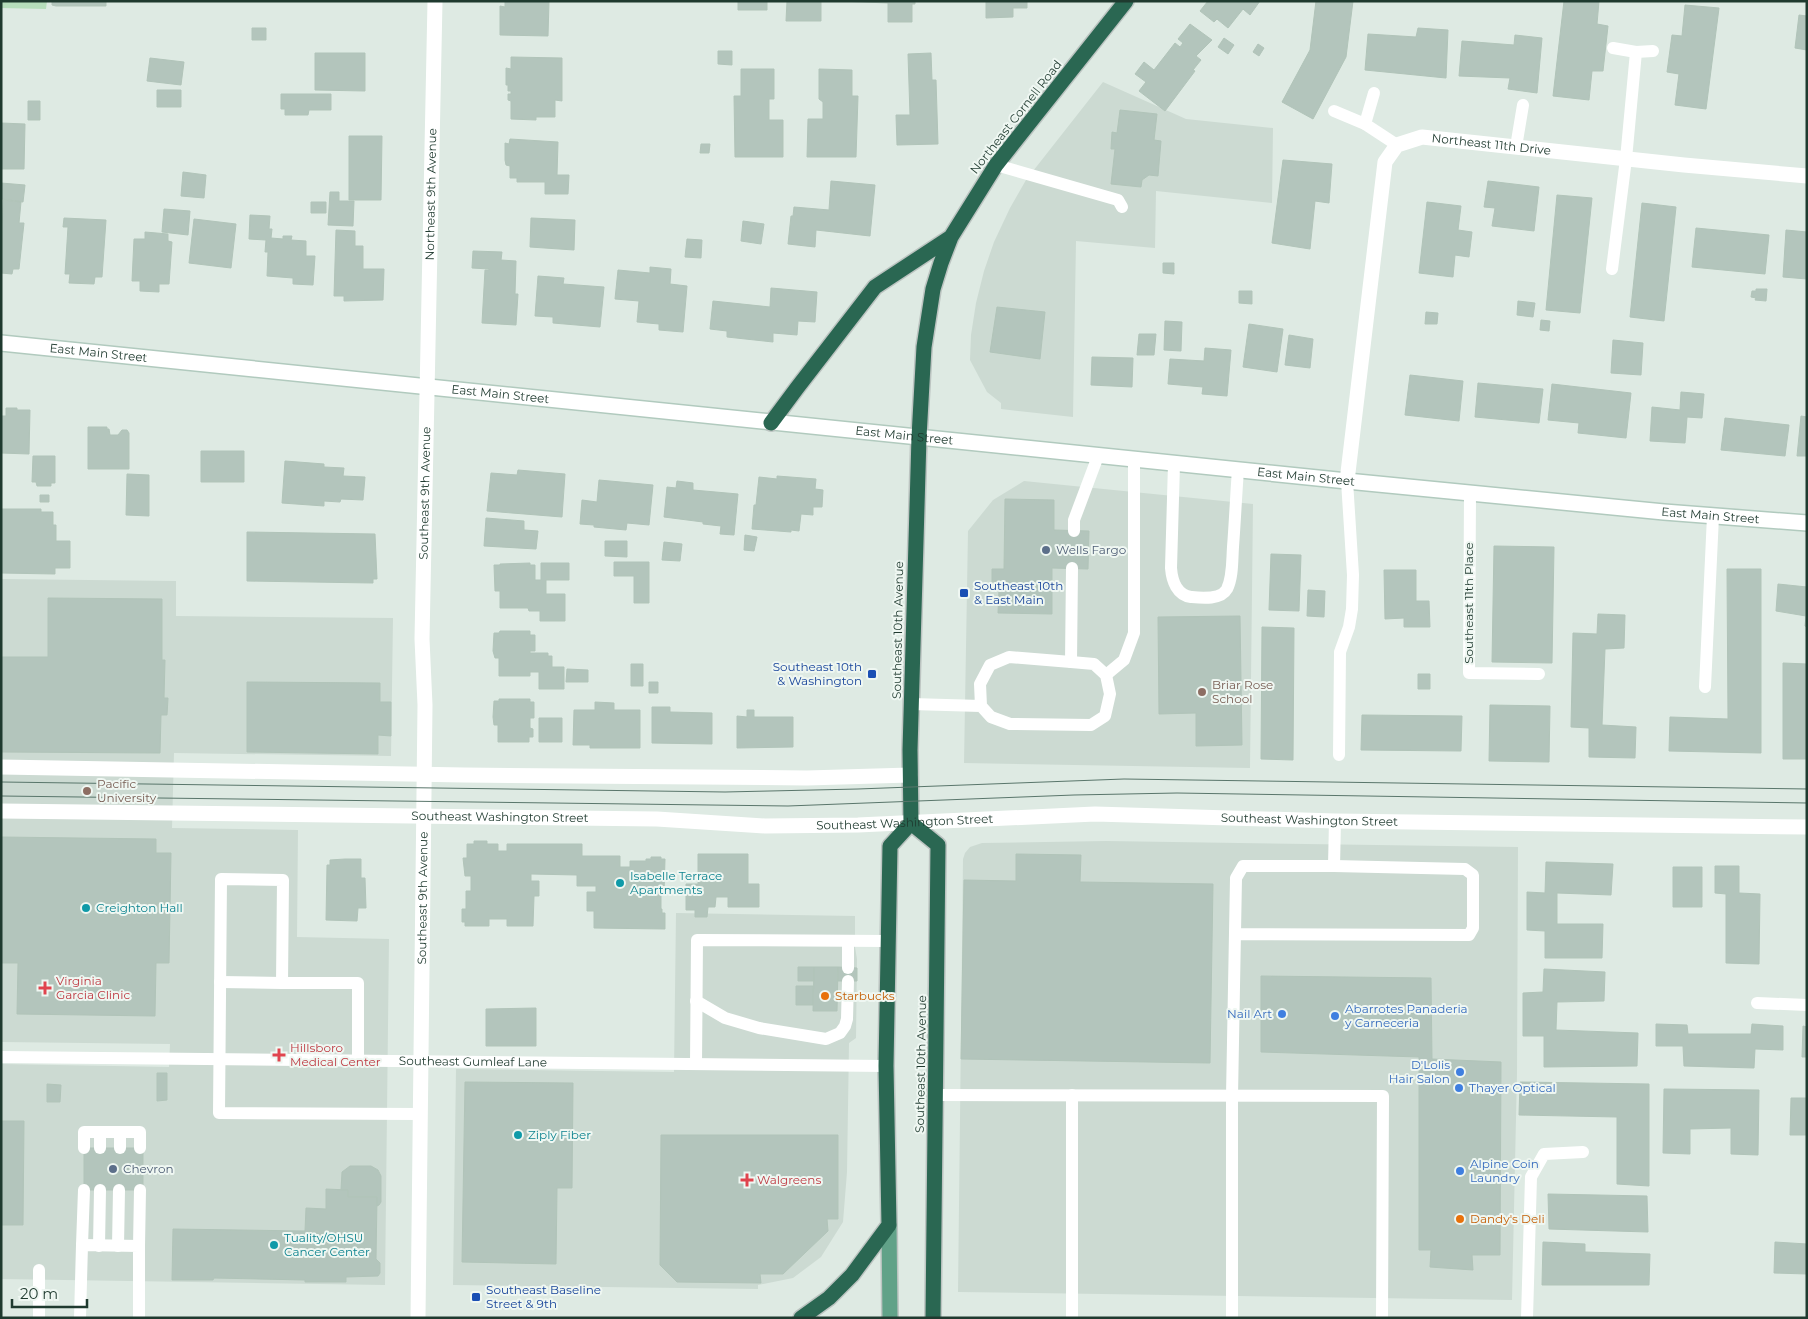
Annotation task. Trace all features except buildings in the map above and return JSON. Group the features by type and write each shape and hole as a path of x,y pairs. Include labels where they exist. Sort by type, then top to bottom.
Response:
{"highway":[{"name":"Northeast Cornell Road","path":"919,437 927,321 938,271 951,237 996,164 1126,1"},
{"path":"772,424 797,388 875,287 951,237"},
{"name":"Southeast 10th Avenue","path":"919,437 910,776 911,823 938,845 933,1318"},
{"path":"801,1318 829,1298 852,1275 889,1225 886,1066 890,846 911,823"}],"main road":[{"path":"889,1225 890,1318"}],"street":[{"name":"Northeast 9th Avenue","path":"428,388 435,1"},
{"name":"Northeast 11th Drive","path":"1397,145 1422,137 1807,176"},
{"path":"1347,482 1385,162 1397,145"},
{"name":"East Main Street","path":"1,343 1347,482 1807,523"},
{"name":"Southeast 9th Avenue","path":"418,1318 425,705 422,639 428,388"},
{"path":"1,767 807,778 910,776"},
{"name":"Southeast Washington Street","path":"1,811 657,818 765,826 911,823 1095,814 1335,821 1807,827"}],"lane":[{"path":"1613,48 1636,52 1653,51"},
{"path":"1612,268 1626,159 1636,52"},
{"path":"1364,124 1374,93"},
{"path":"1516,147 1523,105"},
{"path":"1334,111 1364,124 1397,145"},
{"path":"996,164 1118,200 1122,207"},
{"path":"1074,531 1074,520 1098,456"},
{"path":"1106,675 1124,660 1134,633 1134,459"},
{"path":"1174,464 1172,580 1178,590 1185,596 1199,598 1218,597 1226,590 1231,570 1238,470"},
{"path":"1339,755 1340,652 1349,627 1352,609 1353,575 1347,482"},
{"name":"Southeast 11th Place","path":"1470,494 1469,673 1539,674"},
{"path":"1705,687 1713,516"},
{"path":"1071,662 1072,568"},
{"path":"1009,657 1094,664 1106,675 1110,694 1105,716 1091,724 1010,724 991,717 981,706 980,684 990,665 1009,657"},
{"path":"911,704 981,706"},
{"path":"1334,866 1335,821"},
{"path":"1232,1318 1232,1096 1236,878 1243,866 1466,869 1473,875 1473,928 1469,936 1235,934"},
{"path":"282,983 283,880 221,880 219,1112 421,1114"},
{"path":"696,1064 697,940 888,941"},
{"path":"848,941 848,968"},
{"path":"696,1001 724,1018 759,1028 826,1039 840,1033 845,1026 848,981"},
{"path":"220,982 358,984 358,1060"},
{"path":"1757,1003 1807,1005"},
{"name":"Southeast Gumleaf Lane","path":"1,1057 886,1066"},
{"path":"936,1095 1383,1096 1382,1318"},
{"path":"1072,1095 1072,1318"},
{"path":"84,1148 84,1132 140,1132 140,1148"},
{"path":"100,1132 100,1148"},
{"path":"120,1132 120,1148"},
{"path":"1527,1318 1531,1177 1544,1154 1583,1152"},
{"path":"80,1318 84,1190"},
{"path":"99,1246 100,1190"},
{"path":"118,1246 119,1190"},
{"path":"139,1318 140,1190"},
{"path":"82,1245 139,1246"},
{"path":"39,1270 39,1318"}],"shaded area":[{"path":"1103,82 1186,119 1273,128 1272,203 1156,191 1155,248 1076,241 1073,417 1001,409 1001,403 987,392 970,360 971,335 976,303 984,271 994,242 1026,180"},
{"path":"1024,481 1253,504 1250,768 964,763 968,531 993,500"},
{"path":"1,579 176,581 176,616 393,618 391,756 174,753 172,828 298,830 297,937 389,939 385,1285 1,1279 1,1064 169,1067 170,1044 1,1042"},
{"path":"1106,841 1518,847 1517,1073 1512,1300 958,1292 963,859 970,847 982,843"},
{"path":"676,913 855,916 857,959 856,1038 849,1043 847,1172 843,1222 821,1257 793,1278 758,1285 758,1289 453,1285 456,1069 674,1072"}],"green space":[{"path":"1,1 47,1 46,9 1,8"}],"tram line":[{"path":"1,782 725,792 1124,779 1807,789"},
{"path":"1,796 788,806 1177,793 1807,803"}],"place":[{"name":"Wells Fargo","path":"1046,550"},
{"name":"Southeast 10th & East Main","path":"964,593"},
{"name":"Southeast 10th & Washington","path":"872,674"},
{"name":"Briar Rose School","path":"1202,692"},
{"name":"Pacific University","path":"87,791"},
{"name":"Isabelle Terrace Apartments","path":"620,883"},
{"name":"Creighton Hall","path":"86,908"},
{"name":"Virginia Garcia Clinic","path":"45,988"},
{"name":"Starbucks","path":"825,996"},
{"name":"Nail Art","path":"1282,1014"},
{"name":"Abarrotes Panaderia y Carneceria","path":"1335,1016"},
{"name":"Hillsboro Medical Center","path":"279,1055"},
{"name":"D'Lolis Hair Salon","path":"1460,1072"},
{"name":"Thayer Optical","path":"1459,1088"},
{"name":"Ziply Fiber","path":"518,1135"},
{"name":"Chevron","path":"113,1169"},
{"name":"Alpine Coin Laundry","path":"1460,1171"},
{"name":"Walgreens","path":"747,1180"},
{"name":"Dandy's Deli","path":"1460,1219"},
{"name":"Tuality/OHSU Cancer Center","path":"274,1245"},
{"name":"Southeast Baseline Street & 9th","path":"476,1297"}]}
